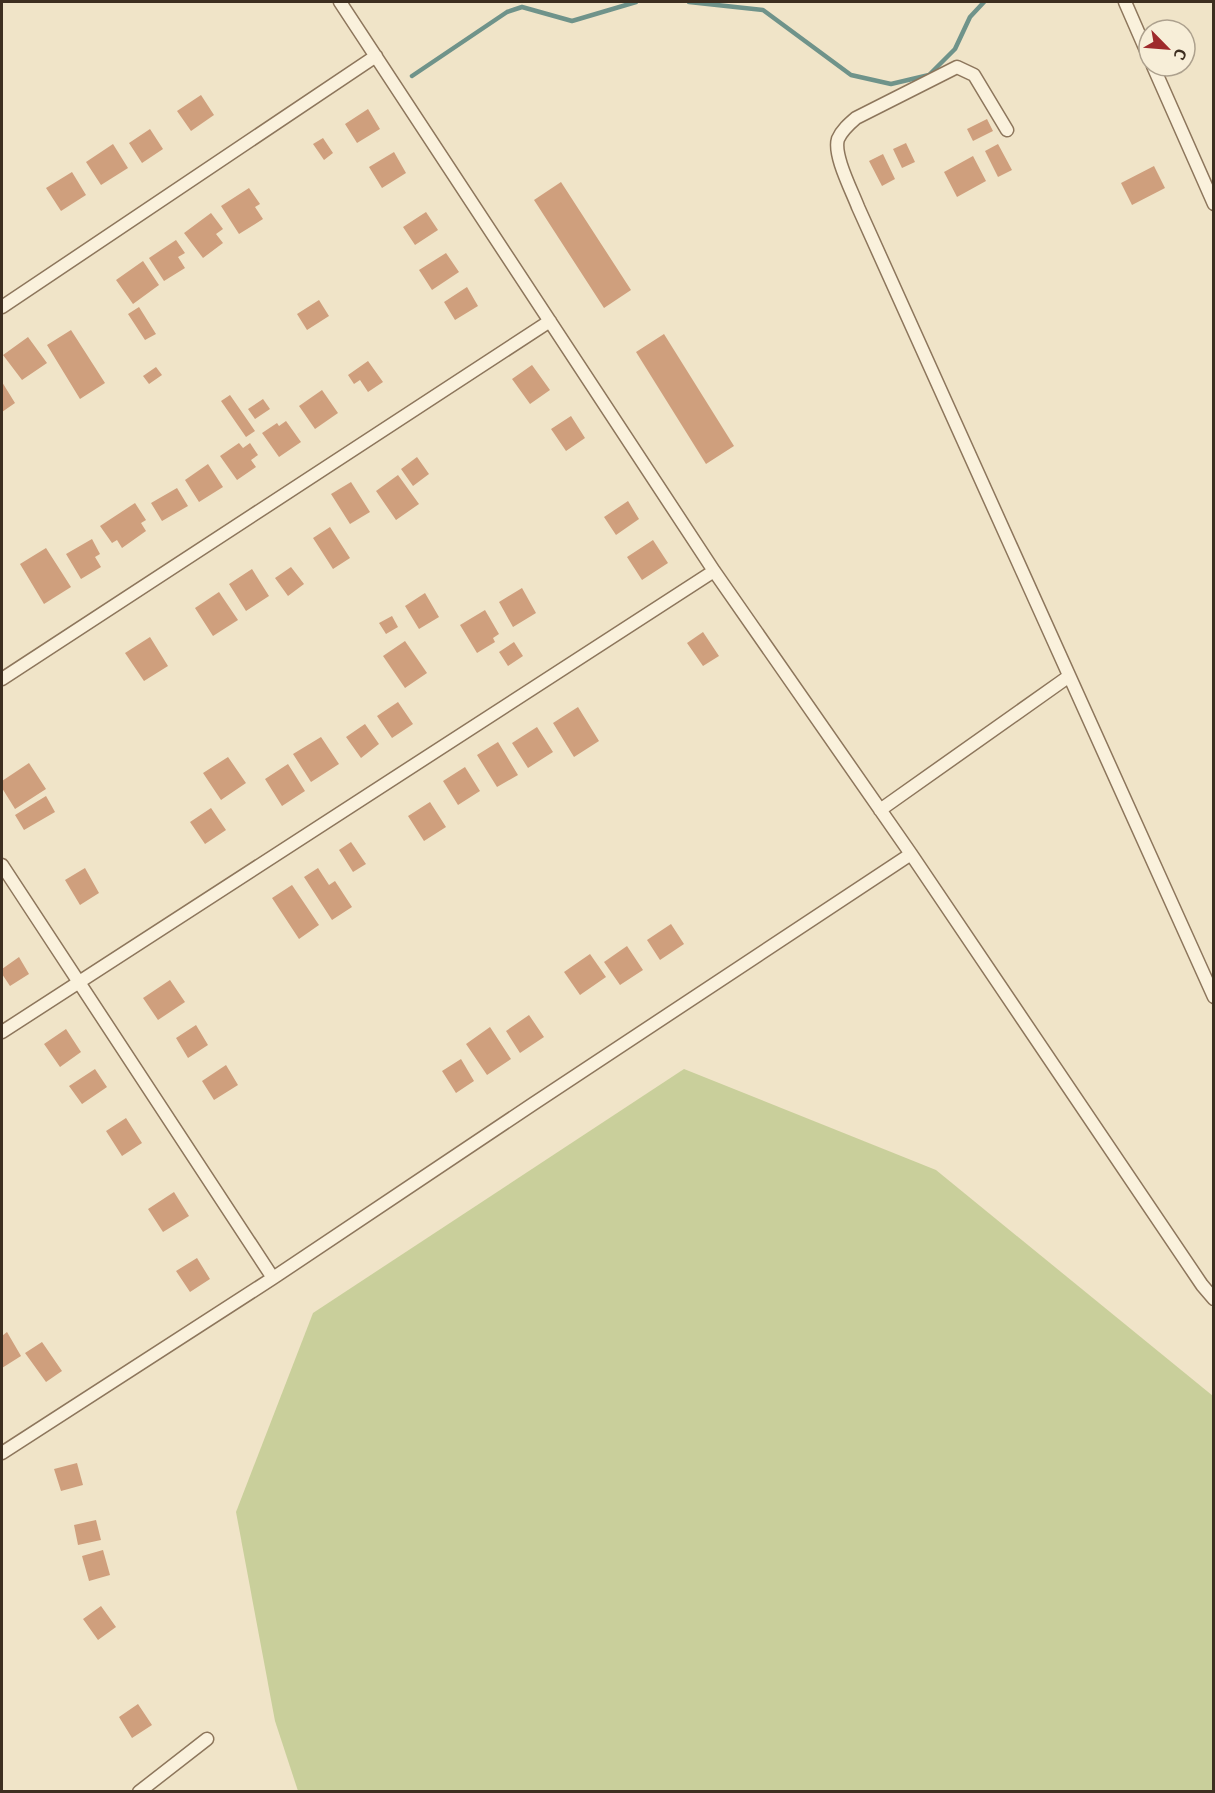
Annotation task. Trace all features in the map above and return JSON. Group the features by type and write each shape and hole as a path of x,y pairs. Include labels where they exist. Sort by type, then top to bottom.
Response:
{"street":[{"path":"340,2 714,571 1208,1282 1214,1299"},
{"path":"1125,2 1137,30"},
{"path":"2,307 376,56"},
{"path":"1007,130 974,75 957,67 856,118 843,130 838,140 837,151 858,207 1214,998"},
{"path":"1158,78 1214,204"},
{"path":"2,679 549,321"},
{"path":"2,1032 714,571"},
{"path":"880,810 1068,677"},
{"path":"2,1453 273,1278 912,854"},
{"path":"2,865 273,1278"},
{"path":"139,1791 207,1739"}],"green space":[{"path":"684,1069 936,1170 1213,1396 1213,1791 298,1791 275,1721 236,1512 313,1313"}],"building":[{"path":"201,95 214,115 191,131 177,111"},
{"path":"368,109 380,129 357,143 345,124"},
{"path":"987,119 993,131 973,141 967,129"},
{"path":"150,129 163,149 142,163 129,143"},
{"path":"323,138 333,153 324,160 313,144"},
{"path":"906,143 915,162 902,168 893,149"},
{"path":"113,144 128,168 101,185 86,162"},
{"path":"998,144 1012,170 998,177 985,151"},
{"path":"394,152 406,173 382,188 369,167"},
{"path":"883,154 895,179 882,186 869,161"},
{"path":"973,156 986,181 957,197 944,172"},
{"path":"1154,166 1165,188 1132,205 1121,183"},
{"path":"72,172 86,195 61,211 46,188"},
{"path":"561,182 631,290 604,308 534,200"},
{"path":"249,188 260,204 255,207 263,219 239,234 221,206"},
{"path":"426,212 438,230 415,245 403,227"},
{"path":"211,213 223,229 216,234 223,243 203,258 184,233"},
{"path":"176,240 185,253 178,257 185,268 164,281 149,258"},
{"path":"446,253 459,272 432,290 419,270"},
{"path":"143,261 159,285 133,304 116,280"},
{"path":"467,287 478,306 455,320 444,302"},
{"path":"319,300 329,316 307,330 297,314"},
{"path":"139,307 156,334 145,340 128,314"},
{"path":"71,330 105,383 80,399 47,345"},
{"path":"664,334 734,446 706,464 636,352"},
{"path":"28,337 47,363 22,380 3,355"},
{"path":"368,361 383,382 368,392 360,380 354,384 348,375"},
{"path":"532,365 550,390 530,404 512,379"},
{"path":"156,367 162,375 149,384 143,376"},
{"path":"2,382 15,403 2,412"},
{"path":"322,390 338,413 315,429 299,406"},
{"path":"230,395 255,431 246,437 221,401"},
{"path":"263,399 270,409 255,419 248,409"},
{"path":"571,416 585,438 566,451 551,429"},
{"path":"286,421 301,442 279,457 262,433 277,423 279,426"},
{"path":"239,443 243,448 250,443 258,455 251,460 256,467 237,480 220,456"},
{"path":"417,457 429,474 413,486 401,469"},
{"path":"208,464 223,487 199,502 185,480"},
{"path":"398,475 419,504 396,520 376,491"},
{"path":"351,482 370,512 350,524 331,494"},
{"path":"177,488 188,506 162,521 151,503"},
{"path":"628,501 639,519 616,535 604,517"},
{"path":"135,503 146,520 141,523 146,531 122,548 117,540 112,543 100,526"},
{"path":"330,527 350,558 333,569 313,538"},
{"path":"92,539 100,554 95,557 101,567 81,579 66,554"},
{"path":"653,540 668,563 642,580 627,557"},
{"path":"46,548 71,587 44,604 20,564"},
{"path":"291,567 304,584 288,596 275,578"},
{"path":"252,569 269,596 246,611 229,584"},
{"path":"522,588 536,613 513,627 499,602"},
{"path":"219,592 238,620 213,636 195,608"},
{"path":"425,593 439,617 419,629 405,606"},
{"path":"485,610 499,634 493,638 495,642 477,653 460,625"},
{"path":"392,616 398,627 386,634 379,623"},
{"path":"703,632 719,656 703,666 687,643"},
{"path":"150,637 168,666 144,681 125,653"},
{"path":"405,641 427,673 405,688 383,656"},
{"path":"514,642 523,656 508,666 499,652"},
{"path":"398,702 413,724 392,738 377,716"},
{"path":"578,707 599,741 574,757 553,723"},
{"path":"365,724 379,744 361,758 346,737"},
{"path":"537,727 553,752 528,768 512,743"},
{"path":"321,737 339,764 311,782 293,754"},
{"path":"498,742 518,775 497,787 477,755"},
{"path":"228,757 246,783 221,800 203,773"},
{"path":"29,763 46,789 15,809 2,788 2,781"},
{"path":"288,764 305,791 282,806 265,779"},
{"path":"465,767 480,791 458,805 443,781"},
{"path":"46,796 55,812 24,830 15,815"},
{"path":"430,802 446,827 424,841 408,816"},
{"path":"211,808 226,830 205,844 190,822"},
{"path":"351,842 366,864 353,872 339,850"},
{"path":"85,868 99,893 80,905 65,880"},
{"path":"318,868 329,885 335,881 352,907 332,920 304,877"},
{"path":"292,885 319,925 299,939 272,898"},
{"path":"671,924 684,944 660,960 647,940"},
{"path":"627,946 643,970 620,985 604,962"},
{"path":"590,954 606,977 580,995 564,972"},
{"path":"19,957 29,974 10,986 2,974 2,969"},
{"path":"170,980 185,1002 158,1020 143,998"},
{"path":"529,1015 544,1037 520,1053 506,1031"},
{"path":"196,1025 208,1045 188,1058 176,1038"},
{"path":"490,1027 511,1059 487,1075 466,1044"},
{"path":"66,1029 81,1052 60,1067 44,1044"},
{"path":"461,1059 474,1081 456,1093 442,1071"},
{"path":"226,1065 238,1085 214,1100 202,1081"},
{"path":"95,1069 107,1087 82,1104 69,1086"},
{"path":"126,1118 142,1143 122,1156 106,1131"},
{"path":"174,1192 189,1216 163,1232 148,1209"},
{"path":"197,1258 210,1279 190,1292 176,1271"},
{"path":"7,1332 21,1356 2,1368 2,1336"},
{"path":"42,1342 62,1371 46,1382 25,1353"},
{"path":"77,1463 83,1485 61,1491 54,1469"},
{"path":"96,1520 101,1540 78,1545 74,1525"},
{"path":"103,1550 110,1575 89,1581 82,1556"},
{"path":"101,1606 116,1627 98,1640 83,1619"},
{"path":"138,1704 152,1725 132,1738 119,1717"}],"waterway":[{"path":"412,76 507,12 522,7 572,21 636,2"},
{"path":"689,2 763,10 851,75 891,84 929,75 955,49 970,17 984,2"}]}
